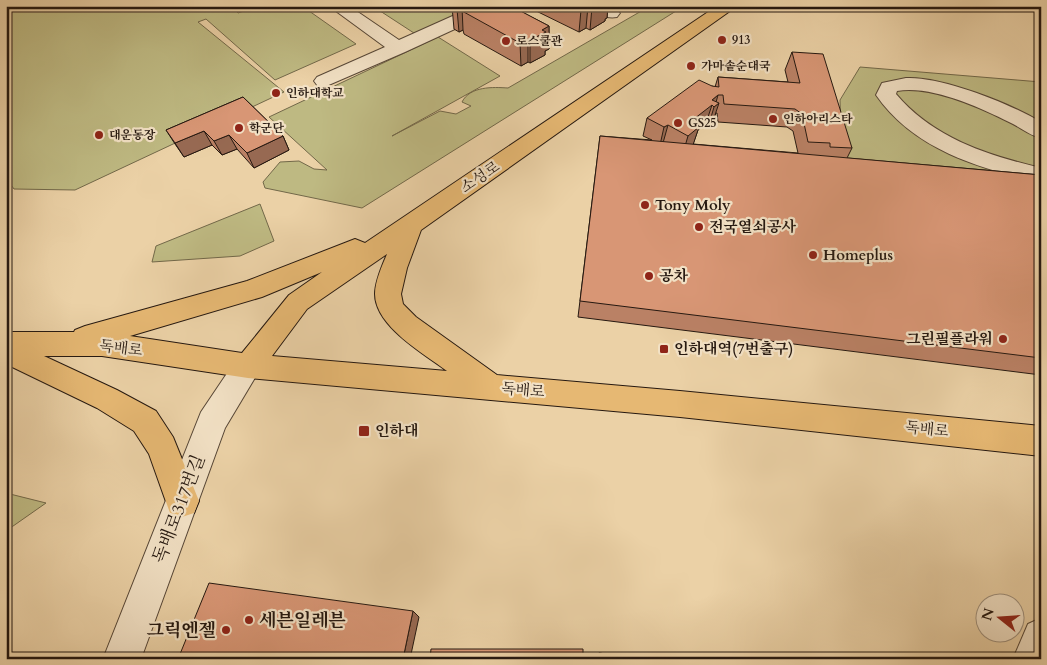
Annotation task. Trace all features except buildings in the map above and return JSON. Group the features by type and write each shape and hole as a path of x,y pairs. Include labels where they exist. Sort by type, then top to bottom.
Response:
{"main road":[{"name":"소성로","path":"248,366 298,302 729,6"},
{"path":"64,344 253,290 411,224"},
{"path":"411,224 394,268 388,294 391,308 406,325 491,387"},
{"name":"독배로","path":"6,344 102,344 248,366 680,404 1041,442"},
{"path":"6,351 107,399 145,422 162,447 182,501"}],"street":[{"path":"337,6 399,48"},
{"path":"324,81 490,6"},
{"path":"596,6 612,13"},
{"path":"1041,131 1000,111 915,78 904,84 889,88 886,95 894,107 913,125 976,157 1006,168 1041,176"},
{"name":"독배로317번길","path":"122,659 212,422 248,366"},
{"path":"1032,659 1041,637"}],"path":[{"path":"183,12 197,6"}],"shaded area":[{"name":"대운동장","path":"6,6 239,6 234,8 238,13 258,6 302,6 356,44 275,80 206,19 198,22 284,92 75,190 14,189 6,178"},
{"path":"484,6 417,35 374,7"},
{"path":"650,6 684,6 362,208 265,188 263,182 280,162 299,161 314,169 327,170 269,117 438,37 500,76 392,136 440,111 456,114 471,106 462,102 470,93 476,90 508,88"},
{"path":"860,67 1041,82 1041,185 842,167 840,100"},
{"path":"260,204 274,241 240,256 152,262 156,246"},
{"path":"6,493 46,503 6,531"}],"place":[{"name":"913","path":"722,40"},
{"name":"로스쿨관","path":"506,41"},
{"name":"가마솥순대국","path":"691,66"},
{"name":"인하대학교","path":"276,93"},
{"name":"인하아리스타","path":"773,119"},
{"name":"GS25","path":"678,123"},
{"name":"학군단","path":"239,128"},
{"name":"대운동장","path":"99,135"},
{"name":"Tony Moly","path":"645,205"},
{"name":"전국열쇠공사","path":"699,227"},
{"name":"Homeplus","path":"813,255"},
{"name":"공차","path":"649,276"},
{"name":"그린필플라워","path":"1003,339"},
{"name":"인하대역(7번출구)","path":"664,349"},
{"name":"인하대","path":"364,431"},
{"name":"세븐일레븐","path":"249,620"},
{"name":"그릭엔젤","path":"226,630"}]}
